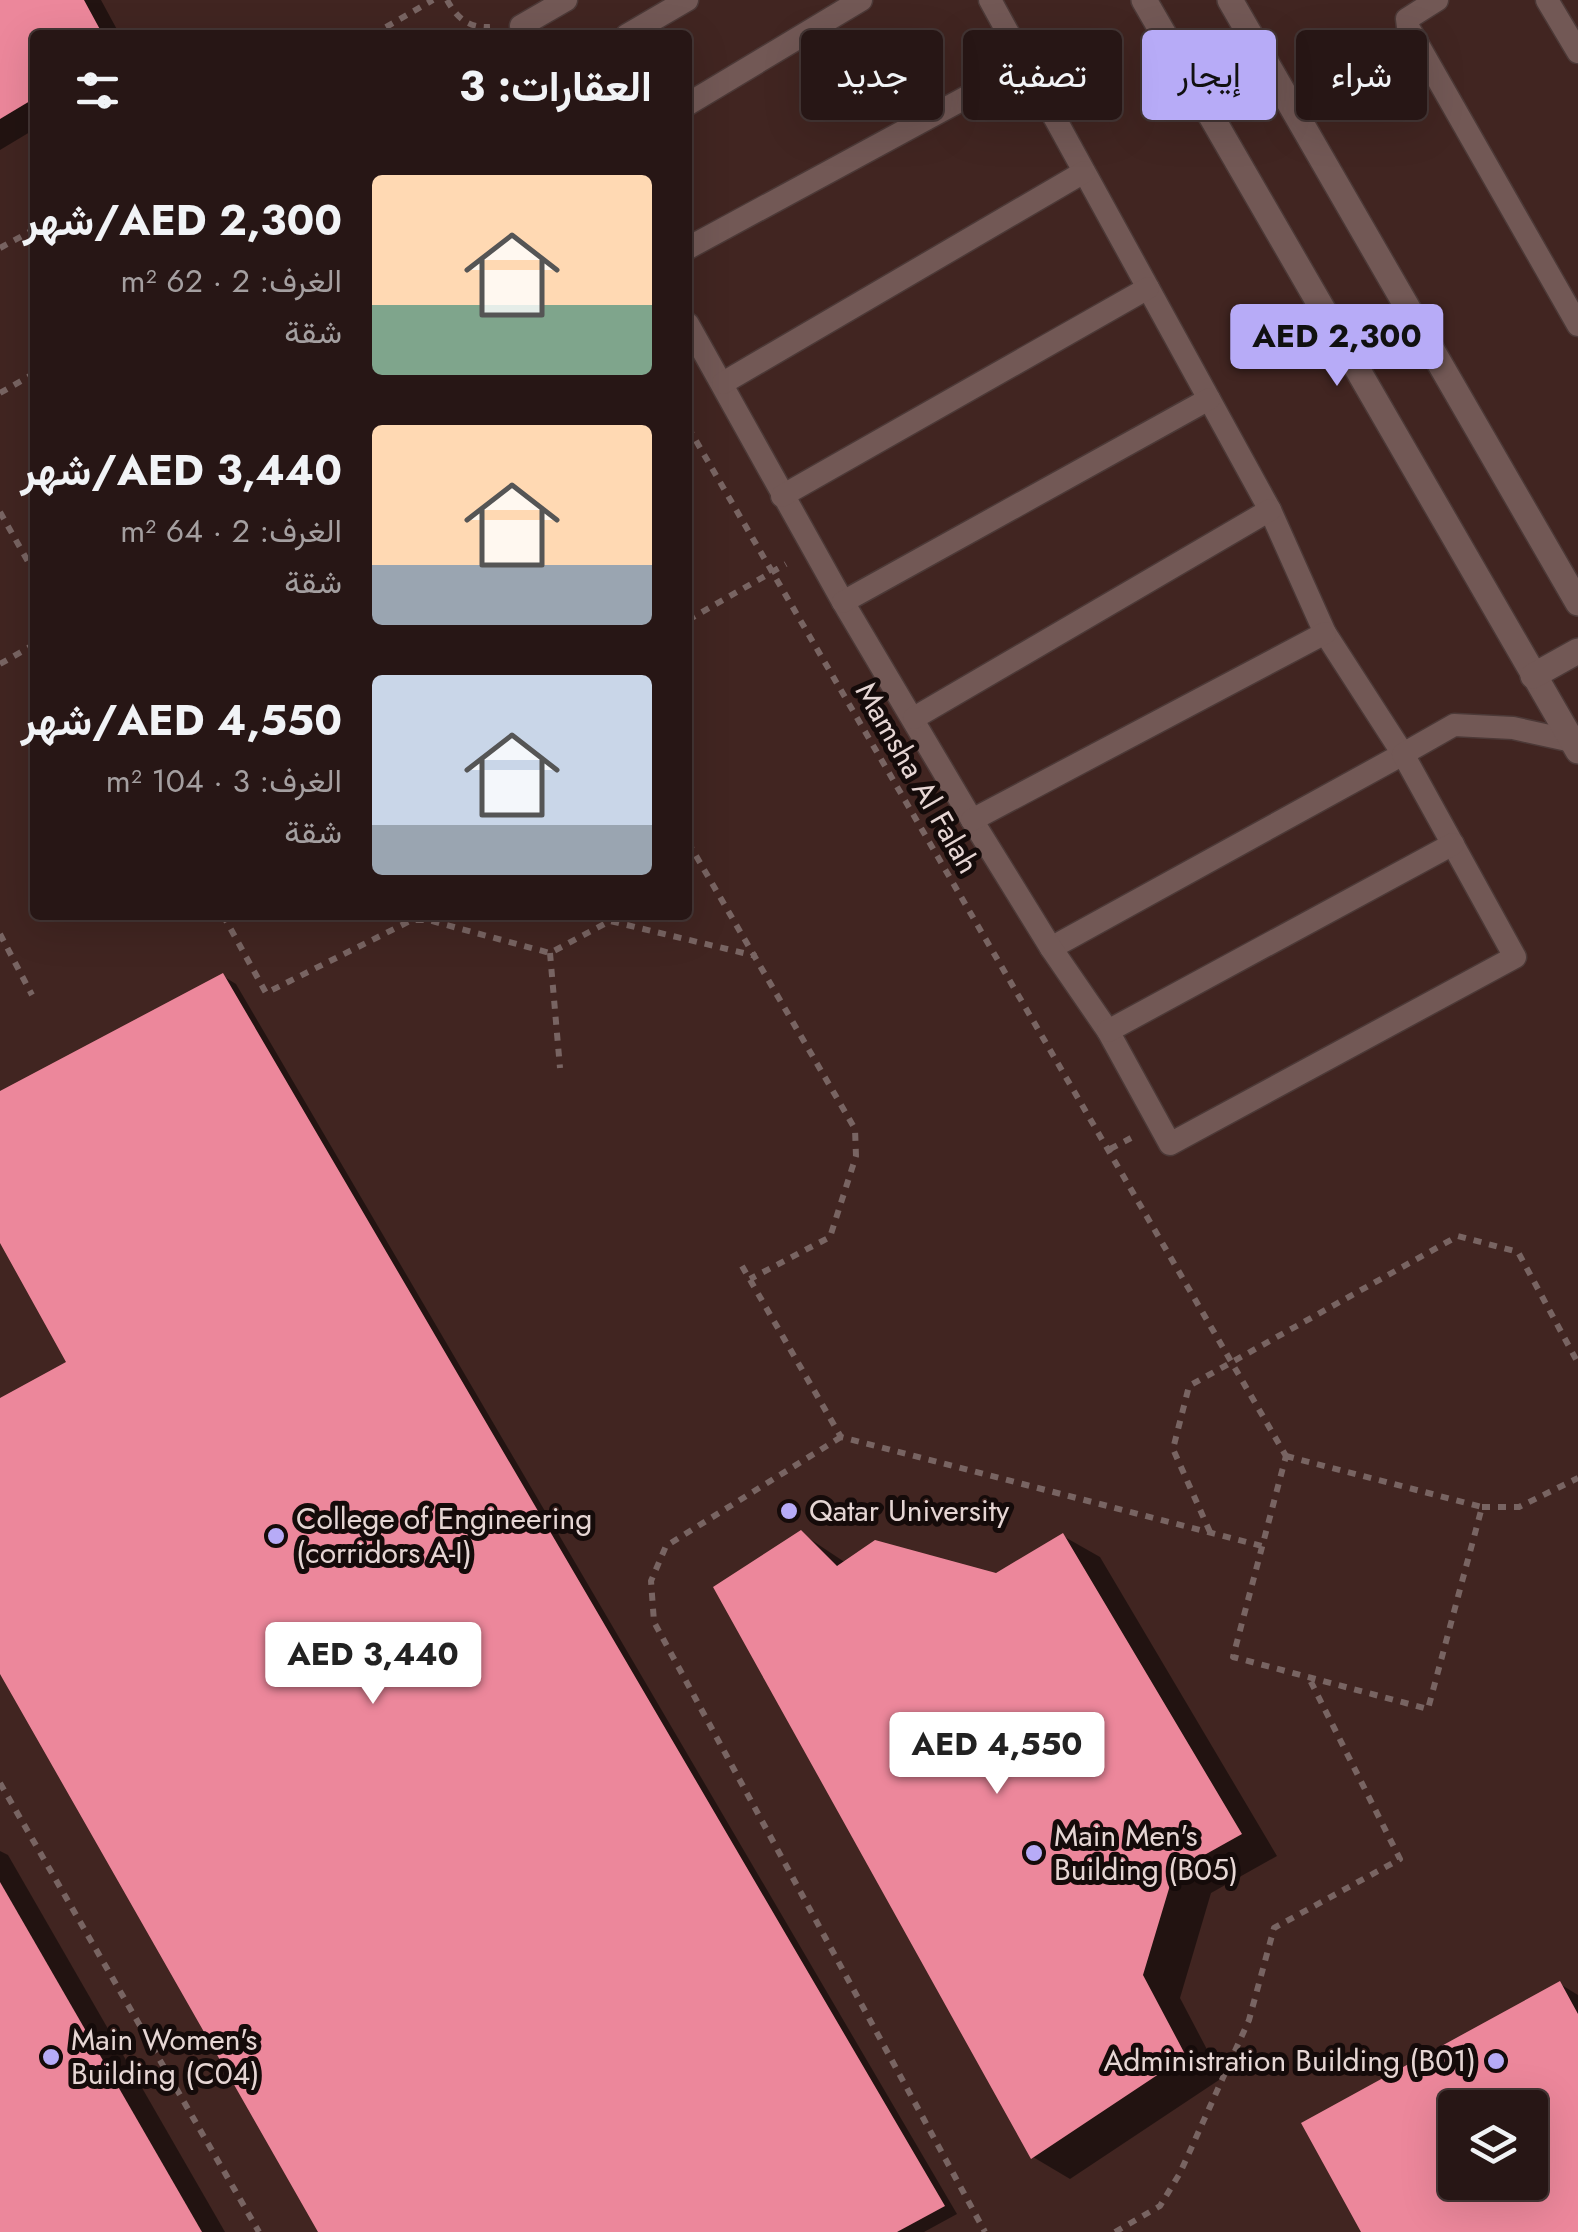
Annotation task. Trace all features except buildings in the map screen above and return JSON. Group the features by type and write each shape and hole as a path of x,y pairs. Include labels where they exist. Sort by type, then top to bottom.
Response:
{"street":[{"path":"1144,0 1575,746"},
{"path":"1230,0 1578,603"},
{"path":"1533,676 1578,652"}],"lane":[{"path":"524,30 566,0"},
{"path":"636,30 687,0"},
{"path":"692,102 862,0"},
{"path":"990,0 1007,30"},
{"path":"1438,0 1411,14 1406,19 1408,27 1578,325"},
{"path":"1547,0 1578,52"},
{"path":"692,246 963,99"},
{"path":"692,331 812,548 972,820 1108,1031 1170,1144 1515,957 1403,754 1325,633 1270,510 1056,120"},
{"path":"723,383 1084,172"},
{"path":"782,496 1148,288"},
{"path":"844,602 1209,399"},
{"path":"914,718 1270,510"},
{"path":"972,820 1325,633"},
{"path":"1051,948 1454,725 1513,728 1575,746"},
{"path":"1108,1031 1453,844"}],"path":[{"path":"381,30 433,0"},
{"path":"447,0 457,17 478,28 524,30"},
{"path":"0,248 30,232"},
{"path":"0,393 30,376"},
{"name":"Mamsha Al Falah","path":"692,433 1286,1456"},
{"path":"0,512 30,565"},
{"path":"692,618 812,548"},
{"path":"0,664 30,647"},
{"path":"692,849 855,1129 856,1156 830,1236 750,1279"},
{"path":"226,920 266,993 412,920"},
{"path":"428,920 550,953 610,921 756,956"},
{"path":"0,934 32,995"},
{"path":"550,953 560,1068"},
{"path":"1210,1532 1173,1448 1189,1386 1458,1236 1518,1252 1578,1364"},
{"path":"742,1266 842,1436 1262,1546"},
{"path":"842,1436 666,1546 652,1581 654,1622 984,2232"},
{"path":"1482,1508 1428,1709 1232,1657 1286,1456 1482,1508 1519,1507 1578,1478"},
{"path":"1115,2232 1160,2206 1180,2174 1249,2020 1274,1928 1400,1859 1309,1678"},
{"path":"0,1783 259,2232"}],"shaded area":[{"name":"Qatar University","path":"0,0 1578,0 1578,2232 0,2232"}],"place":[{"name":"Qatar University","path":"789,1511"},
{"name":"College of Engineering (corridors A-I)","path":"276,1536"},
{"name":"Main Men's Building (B05)","path":"1034,1853"},
{"name":"Main Women's Building (C04)","path":"51,2057"},
{"name":"Administration Building (B01)","path":"1496,2061"}]}
